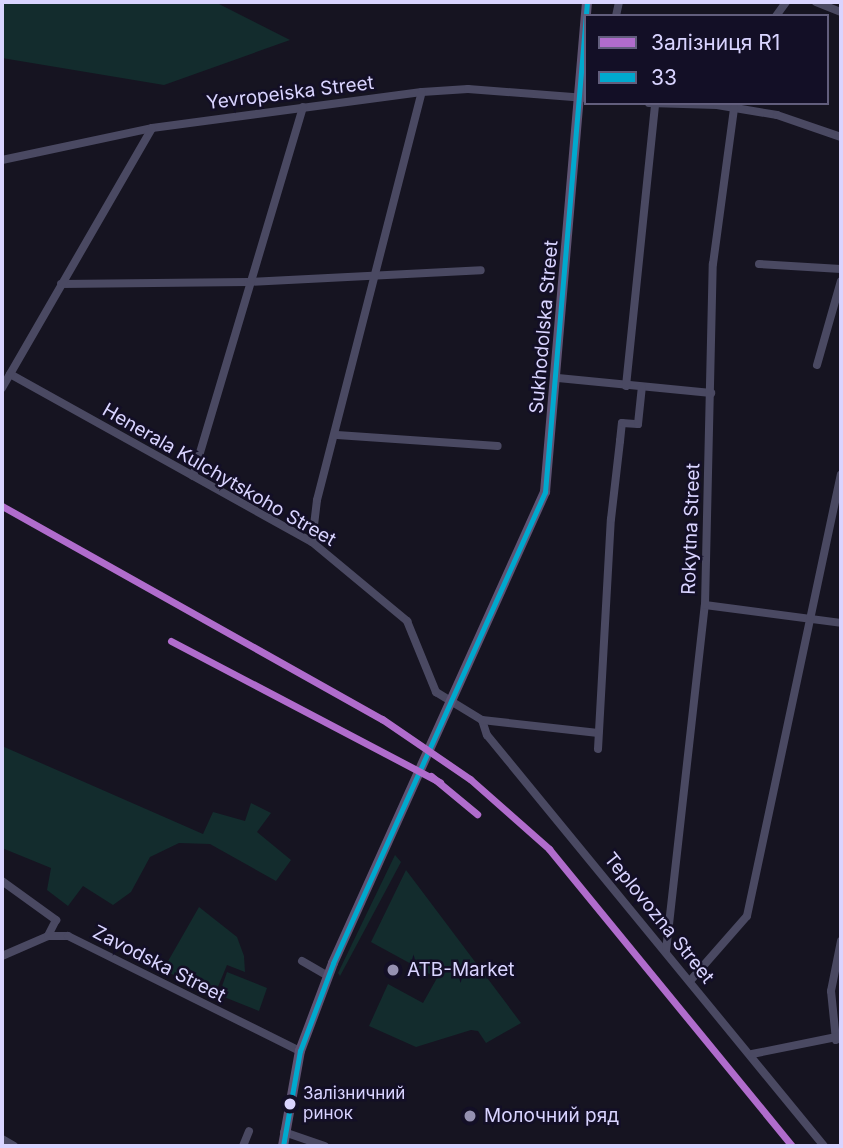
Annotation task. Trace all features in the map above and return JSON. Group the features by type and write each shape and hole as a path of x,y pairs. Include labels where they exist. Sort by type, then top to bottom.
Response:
{"main road":[{"name":"Sukhodolska Street","path":"283,1146 300,1051 333,963 538,517 545,492 583,97 580,51 584,23"}],"street":[{"path":"816,2 841,12"},
{"name":"Yevropeiska Street","path":"2,160 152,128 422,92 468,89 583,97"},
{"path":"312,542 317,500 337,435 422,92"},
{"path":"625,386 656,105"},
{"path":"722,105 777,115 841,137"},
{"path":"193,476 248,282 303,107"},
{"name":"Rokytna Street","path":"666,951 705,605 713,264 734,108"},
{"path":"2,388 152,128"},
{"path":"759,264 841,269"},
{"path":"61,284 248,282 481,270"},
{"path":"817,365 841,281"},
{"name":"Henerala Kulchytskoho Street","path":"10,374 312,542 407,621 436,692 468,715 482,720"},
{"path":"558,378 711,393"},
{"path":"598,749 622,423 638,424 642,387"},
{"path":"337,435 498,446"},
{"path":"690,981 747,916 814,617 841,475"},
{"path":"705,605 814,617 841,624"},
{"path":"482,720 598,733"},
{"name":"Teplovozna Street","path":"482,720 487,735 752,1054 824,1146"},
{"path":"2,881 56,920 48,936 2,956"},
{"name":"Zavodska Street","path":"48,936 68,936 300,1051"},
{"path":"752,1054 839,1038 831,991 841,940"},
{"path":"302,961 328,976"},
{"path":"243,1146 249,1131"},
{"path":"284,1132 325,1146"},
{"path":"2,1139 14,1146"}],"green space":[{"path":"2,2 215,2 290,40 164,85 2,58"},
{"path":"2,746 203,834 213,812 245,821 251,803 271,813 257,832 291,860 276,881 210,844 179,843 150,857 131,892 113,905 83,886 68,906 47,890 51,868 2,848"},
{"path":"395,855 401,862 340,976 338,973"},
{"path":"406,870 521,1023 486,1043 478,1031 471,1030 416,1047 369,1026 388,984 423,1003 437,978 371,942"},
{"path":"199,907 237,937 244,956 245,972 227,965 215,994 163,970"},
{"path":"227,972 267,988 259,1011 219,995"}],"rail line":[{"name":"R1","path":"2,506 382,719 470,779 549,849 792,1146"},
{"name":"R1","path":"171,641 440,782"},
{"name":"R1","path":"431,776 477,814"}],"transit line":[{"name":"33","path":"586,14 587,2"},
{"name":"33","path":"283,1146 300,1051 333,963 545,492 584,37"}],"place":[{"name":"ATB-Market","path":"393,970"},
{"name":"Залізничний ринок","path":"290,1104"},
{"name":"Молочний ряд","path":"470,1116"}]}
